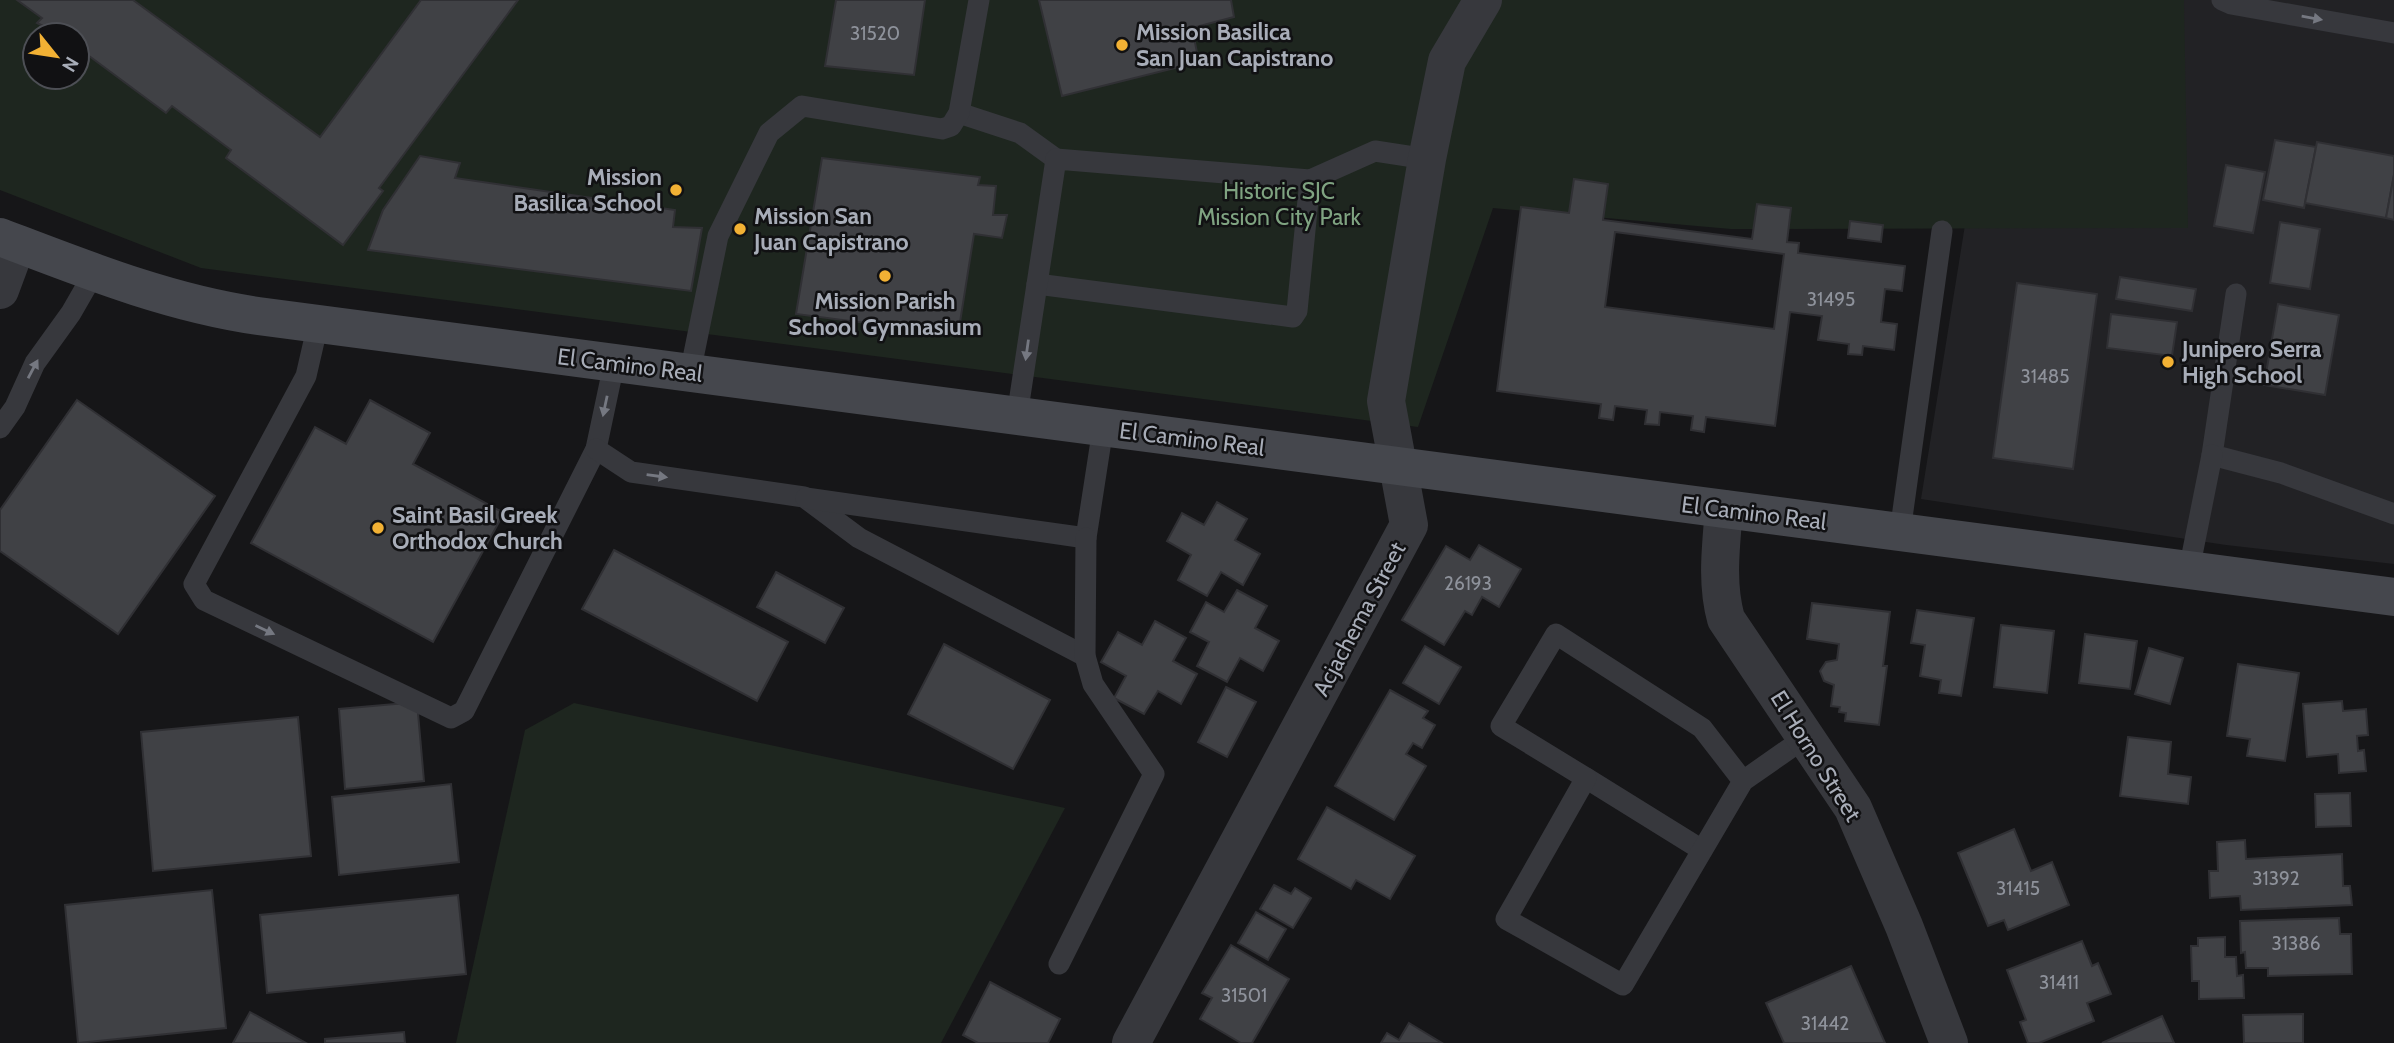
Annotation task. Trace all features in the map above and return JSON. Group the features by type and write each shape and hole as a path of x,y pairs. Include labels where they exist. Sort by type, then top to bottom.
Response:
{"street":[{"name":"Acjachema Street","path":"1131,1043 1409,525 1386,401 1427,159 1447,61 1483,0"},
{"name":"El Camino Real","path":"9,240 138,288 219,310 2394,597"},
{"path":"0,290 9,240"},
{"name":"El Horno Street","path":"1724,509 1720,600 1726,619 1853,808 1949,1043"}],"lane":[{"path":"690,373 718,236 769,133 802,106 942,129 951,126 959,113 979,0"},
{"path":"2222,0 2231,4 2394,33"},
{"path":"959,113 1020,133 1056,159 1310,180 1375,151 1427,159"},
{"path":"1017,416 1056,159"},
{"path":"1037,284 1293,317 1297,311 1310,180"},
{"path":"1900,532 1942,231"},
{"path":"0,428 15,407 35,363 71,313 94,273"},
{"path":"2189,570 2212,455 2236,294"},
{"path":"318,324 306,376 194,584 204,600 451,718 464,711 596,449 614,363"},
{"path":"1059,964 1154,774 1093,684 1085,656 1086,538 1103,428"},
{"path":"596,449 631,472 1086,538"},
{"path":"2212,455 2281,473 2394,514"},
{"path":"804,497 859,538 1085,656"},
{"path":"1702,850 1501,726 1556,634 1702,728 1743,781"},
{"path":"1586,778 1506,919 1623,985 1743,781 1805,737"}],"shaded area":[{"name":"Junipero Serra High School","path":"1510,0 2394,0 2394,564 2226,545 1921,499 1965,225"}],"green space":[{"name":"Historic SJC Mission City Park","path":"0,0 2184,0 2188,228 1731,229 1493,208 1418,427 201,268 0,190"},
{"path":"574,703 1065,808 941,1043 456,1043 525,730"}],"building":[{"path":"17,0 133,0 320,137 421,0 518,0 379,188 383,191 343,245 226,158 231,150 172,106 166,113 91,57 91,21 39,21 42,18"},
{"path":"836,0 925,0 914,75 825,66"},
{"name":"Mission Basilica San Juan Capistrano","path":"1039,0 1231,0 1234,17 1192,28 1199,62 1062,96"},
{"path":"2275,140 2316,147 2304,208 2263,200"},
{"path":"2317,142 2394,156 2394,175 2386,218 2305,203"},
{"path":"420,156 460,163 455,178 675,210 673,227 702,228 691,291 368,250 383,210"},
{"name":"Mission Parish School Gymnasium","path":"822,158 980,177 978,185 996,186 993,215 1007,215 1002,238 974,234 958,335 796,314"},
{"path":"2226,165 2265,172 2253,233 2214,226"},
{"path":"2394,175 2394,220 2386,218"},
{"path":"1574,179 1608,184 1603,220 1752,239 1757,204 1791,208 1787,242 1799,243 1798,253 1905,266 1902,291 1885,289 1881,322 1897,324 1894,350 1863,346 1862,355 1848,354 1849,344 1818,340 1822,316 1790,312 1775,426 1706,417 1704,432 1691,430 1693,416 1660,412 1659,425 1645,424 1647,410 1615,406 1613,420 1599,418 1601,404 1497,391 1521,207 1569,213","holes":["1615,232 1784,254 1774,329 1605,307"]},
{"path":"1850,221 1883,225 1881,242 1848,238"},
{"path":"2280,222 2320,229 2310,289 2270,283"},
{"path":"2120,277 2196,289 2192,311 2116,299"},
{"path":"2017,283 2097,294 2073,469 1993,458"},
{"path":"2278,304 2339,315 2325,395 2264,385"},
{"path":"2111,314 2177,322 2172,356 2107,348"},
{"path":"77,400 215,496 118,634 0,551 0,510"},
{"name":"Saint Basil Greek Orthodox Church","path":"370,400 430,433 413,464 504,513 433,642 251,543 315,427 346,444"},
{"path":"1217,502 1247,519 1235,540 1260,554 1243,585 1221,572 1207,596 1178,580 1191,555 1167,541 1182,513 1204,525"},
{"path":"1479,545 1521,569 1499,607 1482,597 1472,615 1465,611 1444,645 1402,620 1446,546 1470,560"},
{"path":"614,550 788,642 757,701 582,609"},
{"path":"776,572 844,608 825,643 757,607"},
{"path":"1237,590 1267,606 1255,628 1279,641 1263,671 1240,658 1227,682 1197,666 1209,642 1190,632 1206,602 1224,612"},
{"path":"1812,603 1890,612 1883,666 1887,666 1879,725 1845,721 1846,713 1839,712 1840,707 1831,706 1834,685 1824,681 1820,671 1826,662 1837,660 1839,644 1807,639"},
{"path":"1917,610 1974,618 1961,696 1939,693 1941,680 1920,676 1925,645 1911,643"},
{"path":"1155,621 1186,638 1173,661 1197,674 1181,704 1158,691 1144,714 1114,698 1126,676 1101,662 1118,632 1142,645"},
{"path":"2001,625 2054,631 2047,693 1994,687"},
{"path":"2085,634 2137,641 2130,689 2079,683"},
{"path":"944,644 1050,700 1013,769 908,714"},
{"path":"1425,646 1461,667 1439,704 1403,683"},
{"path":"2149,648 2183,658 2170,704 2135,694"},
{"path":"2238,664 2299,673 2285,761 2247,756 2250,739 2227,736"},
{"path":"1226,687 1256,702 1227,757 1198,742"},
{"path":"1390,690 1428,711 1423,718 1435,725 1422,748 1413,743 1406,754 1426,766 1394,820 1335,786"},
{"path":"2342,701 2343,711 2366,709 2368,735 2357,736 2358,751 2364,750 2366,771 2339,773 2338,754 2307,757 2303,704"},
{"path":"417,702 424,781 345,789 339,709"},
{"path":"298,717 311,856 153,871 141,732"},
{"path":"2128,737 2171,742 2168,774 2191,777 2188,804 2120,796"},
{"path":"451,784 459,862 339,875 332,797"},
{"path":"2350,793 2351,826 2316,827 2315,794"},
{"path":"1327,807 1415,856 1390,899 1356,880 1351,889 1298,859"},
{"path":"2014,829 2031,871 2052,862 2069,905 2008,930 2004,920 1988,926 1958,853"},
{"path":"2245,840 2246,859 2342,854 2343,886 2350,886 2352,905 2241,910 2240,896 2210,898 2209,871 2218,871 2217,842"},
{"path":"1274,885 1291,894 1295,888 1311,898 1293,928 1260,909"},
{"path":"212,890 226,1028 78,1043 65,905"},
{"path":"458,895 466,974 267,993 260,915"},
{"path":"1256,912 1286,929 1268,960 1238,943"},
{"path":"2339,918 2340,934 2351,934 2352,974 2268,976 2268,968 2246,968 2245,952 2241,953 2240,921"},
{"path":"2225,937 2225,957 2236,957 2237,976 2243,975 2244,998 2199,999 2199,981 2192,981 2191,946 2198,946 2198,938"},
{"path":"2082,941 2092,966 2098,963 2111,994 2087,1003 2094,1021 2039,1043 2028,1043 2020,1022 2026,1020 2007,970"},
{"path":"1231,945 1289,979 1252,1043 1241,1043 1200,1019 1212,998 1202,993"},
{"path":"1851,966 1885,1043 1784,1043 1766,1003"},
{"path":"990,982 1060,1019 1048,1043 978,1043 963,1035"},
{"path":"250,1012 306,1043 233,1043"},
{"path":"2303,1014 2303,1043 2244,1043 2243,1015"},
{"path":"2162,1016 2174,1043 2102,1043"},
{"path":"1409,1023 1442,1043 1381,1043 1387,1033 1399,1040"},
{"path":"404,1032 405,1043 325,1043 325,1039"}],"place":[{"name":"Mission Basilica San Juan Capistrano","path":"1122,45"},
{"name":"Mission Basilica School","path":"676,190"},
{"name":"Mission San Juan Capistrano","path":"740,229"},
{"name":"Mission Parish School Gymnasium","path":"885,276"},
{"name":"Junipero Serra High School","path":"2168,362"},
{"name":"Saint Basil Greek Orthodox Church","path":"378,528"}]}
